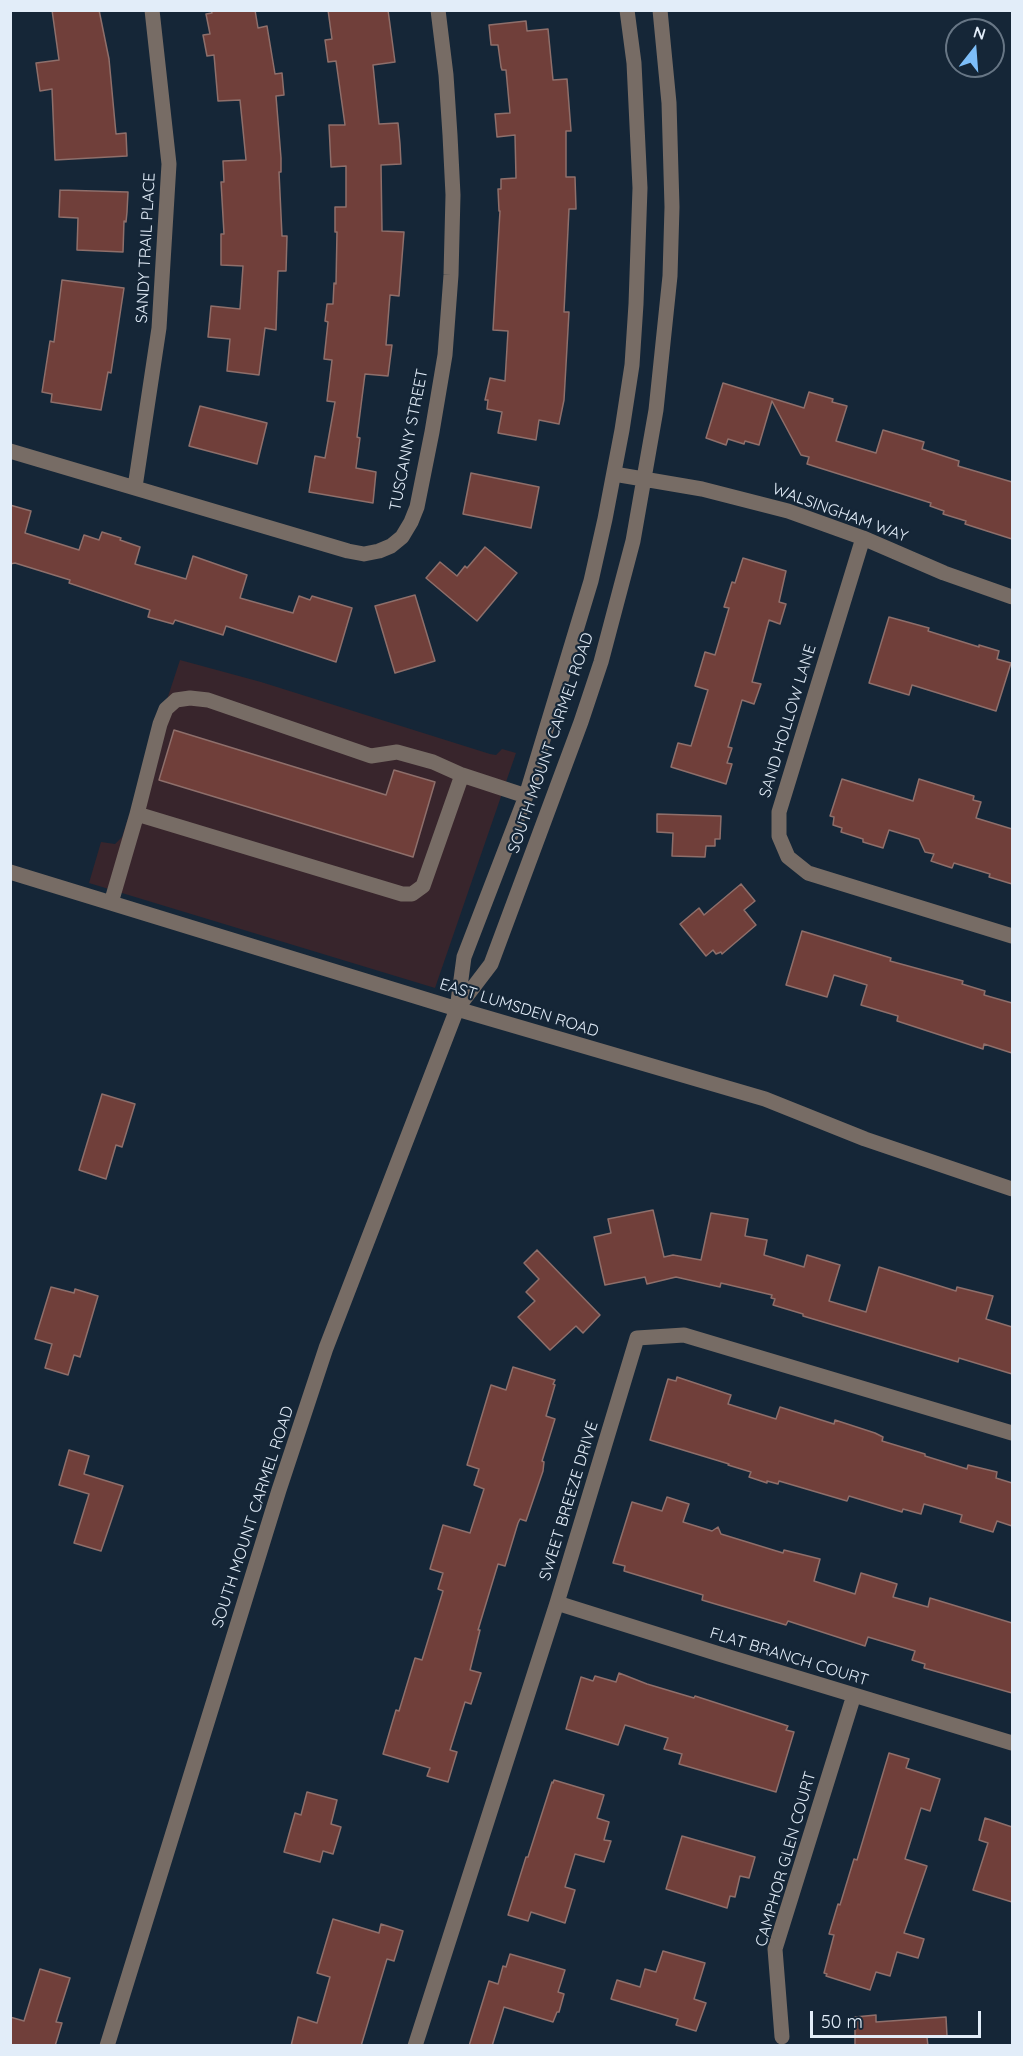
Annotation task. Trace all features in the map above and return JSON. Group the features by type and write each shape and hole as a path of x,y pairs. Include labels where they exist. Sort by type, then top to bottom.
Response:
{"street":[{"name":"SANDY TRAIL PLACE","path":"135,487 159,328 169,164 152,10"},
{"name":"TUSCANNY STREET","path":"10,451 363,554 391,546 402,537 417,507 432,432 445,355 451,275 453,195 446,75 438,10"},
{"name":"SOUTH MOUNT CARMEL ROAD","path":"107,2046 266,1530 326,1348 457,1008 465,957 526,796 591,581 614,474 632,365 639,258 640,188 637,124 634,63 627,10"},
{"name":"SOUTH MOUNT CARMEL ROAD","path":"457,1008 490,964 581,722 618,603 645,479 656,410 670,276 672,207 669,103 660,10"},
{"name":"WALSINGHAM WAY","path":"614,474 702,489 758,502 817,520 944,573 1012,597"},
{"name":"SAND HOLLOW LANE","path":"863,538 779,812 779,836 788,857 808,873 1012,936"},
{"path":"111,903 160,724 166,709 176,700 190,698 208,700 371,756 397,752 433,762 462,775 526,796"},
{"path":"137,814 402,894 412,894 423,886 462,775"},
{"name":"EAST LUMSDEN ROAD","path":"10,872 765,1099 865,1139 1012,1189"},
{"name":"SWEET BREEZE DRIVE","path":"415,2046 556,1603 637,1338 684,1335 1012,1433"},
{"name":"FLAT BRANCH COURT","path":"556,1603 1012,1743"},
{"name":"CAMPHOR GLEN COURT","path":"782,2037 775,1949 854,1695"}],"shaded area":[{"path":"180,660 261,682 490,754 496,755 502,749 516,753 435,988 89,883 101,842 115,844 122,837"}],"building":[{"path":"52,10 99,10 109,59 116,134 126,133 127,156 55,160 52,89 40,91 36,63 59,60"},
{"path":"211,10 255,10 258,28 267,26 275,74 282,73 284,95 276,96 281,158 281,172 279,172 282,236 287,236 286,271 278,271 276,330 265,328 259,375 227,371 230,339 208,337 211,306 240,309 243,266 221,265 221,234 224,234 221,182 224,182 223,161 246,160 240,100 218,101 214,55 207,56 203,35 210,34 206,14 212,13"},
{"path":"328,10 388,10 395,62 373,65 379,124 398,123 400,144 401,164 381,165 382,231 404,232 399,296 390,295 386,345 392,345 388,376 365,374 357,437 360,438 356,468 376,472 373,503 309,492 315,456 325,458 335,402 327,401 332,360 324,359 328,322 325,321 327,304 333,304 334,283 336,284 335,207 346,207 346,166 331,167 329,125 345,125 336,61 328,62 325,40 332,39"},
{"path":"526,21 527,31 548,29 553,80 567,79 571,131 566,131 566,177 575,177 576,209 569,209 564,312 569,312 564,400 559,424 539,420 536,440 498,433 502,412 487,409 488,400 485,400 490,378 505,381 508,331 493,330 500,211 498,189 501,189 501,179 516,178 515,135 497,137 495,114 510,113 506,70 502,70 501,67 498,45 491,45 489,25"},
{"path":"60,190 128,192 123,252 77,250 78,218 59,217"},
{"path":"62,280 124,288 111,373 108,372 101,410 51,402 52,394 42,392 50,341 54,342"},
{"path":"723,383 804,408 809,392 833,399 832,402 847,406 836,441 876,453 883,430 924,442 922,449 959,461 958,466 1012,482 1012,539 965,524 966,521 943,514 944,511 930,506 931,503 807,464 809,457 801,455 772,401 759,445 745,441 744,444 728,439 726,445 706,438"},
{"path":"200,406 267,423 257,464 189,446"},
{"path":"471,473 539,487 531,528 463,514"},
{"path":"10,505 31,511 25,533 79,550 84,535 99,540 102,532 140,547 135,564 186,579 193,556 247,575 240,598 293,613 299,596 310,600 312,596 352,608 336,662 226,626 223,635 175,620 173,624 148,617 150,610 69,583 70,580 15,563 10,564"},
{"path":"485,547 517,573 477,621 426,578 440,562 457,576"},
{"path":"743,558 786,571 779,602 786,604 780,624 769,620 752,682 761,684 754,704 742,700 728,747 732,748 727,763 732,764 726,784 671,767 678,743 691,746 708,690 695,686 705,652 715,655 729,608 724,607"},
{"path":"415,595 435,661 395,673 375,606"},
{"path":"889,617 929,628 928,631 979,647 979,645 999,651 997,659 1011,663 996,711 912,685 909,695 869,683"},
{"path":"174,730 386,795 394,770 435,782 413,857 159,780"},
{"path":"842,779 913,801 919,779 974,796 973,800 981,802 976,818 1012,829 1012,884 989,877 990,874 954,863 952,868 931,861 934,854 925,852 919,839 889,830 883,848 841,832 842,828 833,825 834,817 830,816"},
{"path":"657,814 721,816 720,839 715,839 715,846 706,846 705,857 672,856 673,833 657,832"},
{"path":"741,884 755,901 744,910 756,925 722,954 721,952 716,954 713,950 706,956 680,924 699,908 704,915"},
{"path":"802,931 891,958 890,961 963,981 962,984 985,991 984,995 1012,1003 1012,1053 984,1044 983,1049 897,1021 898,1016 861,1005 867,985 834,975 827,997 786,985"},
{"path":"102,1094 135,1104 122,1147 116,1145 106,1179 79,1170"},
{"path":"653,1210 664,1257 673,1255 701,1260 711,1213 748,1219 745,1236 767,1240 764,1255 804,1267 807,1255 840,1265 829,1301 866,1312 879,1267 956,1291 957,1287 993,1296 986,1319 1012,1327 1012,1374 959,1358 958,1362 803,1316 803,1314 773,1305 775,1299 771,1298 772,1295 721,1283 720,1287 676,1277 647,1284 645,1277 605,1285 594,1237 611,1233 608,1219"},
{"path":"537,1250 600,1315 583,1333 576,1326 550,1350 518,1317 535,1301 526,1292 539,1279 524,1263"},
{"path":"51,1287 74,1293 75,1289 98,1296 80,1357 74,1355 68,1375 45,1368 52,1344 35,1339"},
{"path":"513,1367 555,1380 546,1416 555,1419 542,1461 544,1462 543,1471 526,1521 520,1519 518,1523 505,1566 498,1564 478,1630 480,1630 470,1670 481,1673 471,1704 465,1702 450,1750 457,1752 448,1782 427,1776 430,1768 383,1754 415,1658 422,1660 443,1591 438,1589 443,1573 430,1569 443,1525 470,1533 484,1489 474,1485 479,1469 467,1465 491,1385 506,1390"},
{"path":"677,1377 731,1395 728,1404 776,1419 780,1407 834,1424 835,1420 875,1433 883,1437 882,1441 925,1454 925,1456 967,1469 968,1465 997,1472 996,1478 1012,1483 1012,1526 997,1521 993,1532 960,1522 962,1515 924,1504 921,1514 903,1509 902,1512 849,1496 847,1501 779,1481 778,1484 767,1481 767,1483 749,1477 751,1472 650,1440 668,1379 676,1381"},
{"path":"69,1450 89,1456 84,1474 123,1486 101,1551 74,1543 89,1494 59,1485"},
{"path":"667,1497 689,1504 683,1522 712,1531 718,1527 721,1534 783,1553 784,1550 820,1559 814,1581 855,1594 861,1573 897,1584 893,1597 928,1607 930,1598 1012,1623 1012,1693 924,1668 925,1664 912,1660 915,1651 868,1637 865,1646 788,1621 786,1625 702,1600 703,1595 624,1571 625,1566 613,1563 632,1502 662,1511"},
{"path":"619,1673 647,1684 694,1698 695,1696 788,1726 786,1730 794,1732 776,1792 679,1764 682,1754 664,1749 668,1738 625,1725 618,1745 566,1729 581,1677 593,1681 595,1676 616,1682"},
{"path":"889,1753 909,1759 906,1768 940,1779 930,1811 921,1808 905,1859 927,1866 904,1933 924,1939 918,1958 897,1952 890,1976 876,1972 870,1990 826,1976 827,1974 824,1973 834,1935 829,1934 854,1859 857,1860"},
{"path":"554,1780 604,1795 597,1818 609,1822 604,1840 611,1841 604,1862 575,1854 565,1887 575,1890 565,1923 531,1912 528,1921 508,1915"},
{"path":"307,1792 337,1800 331,1824 341,1827 333,1854 323,1851 320,1862 284,1852 295,1813 301,1815"},
{"path":"985,1818 1012,1827 1012,1902 973,1890 988,1843 979,1840"},
{"path":"682,1836 755,1857 749,1878 740,1876 735,1897 730,1896 727,1908 666,1889"},
{"path":"333,1919 379,1933 381,1924 403,1931 394,1961 387,1959 361,2046 291,2046 298,2017 317,2023 330,1977 317,1973"},
{"path":"663,1951 705,1963 694,1999 706,2003 696,2031 676,2025 678,2019 611,1999 617,1980 640,1987 645,1969 656,1972"},
{"path":"510,1954 565,1970 558,1992 564,1994 559,2012 553,2022 504,2007 492,2046 469,2046 489,1981 498,1984 503,1966 506,1967"},
{"path":"40,1969 70,1978 56,2022 62,2023 55,2046 10,2046 10,2017 24,2021"},
{"path":"876,2015 876,2022 946,2017 947,2036 927,2037 928,2046 855,2046 855,2017"}]}
